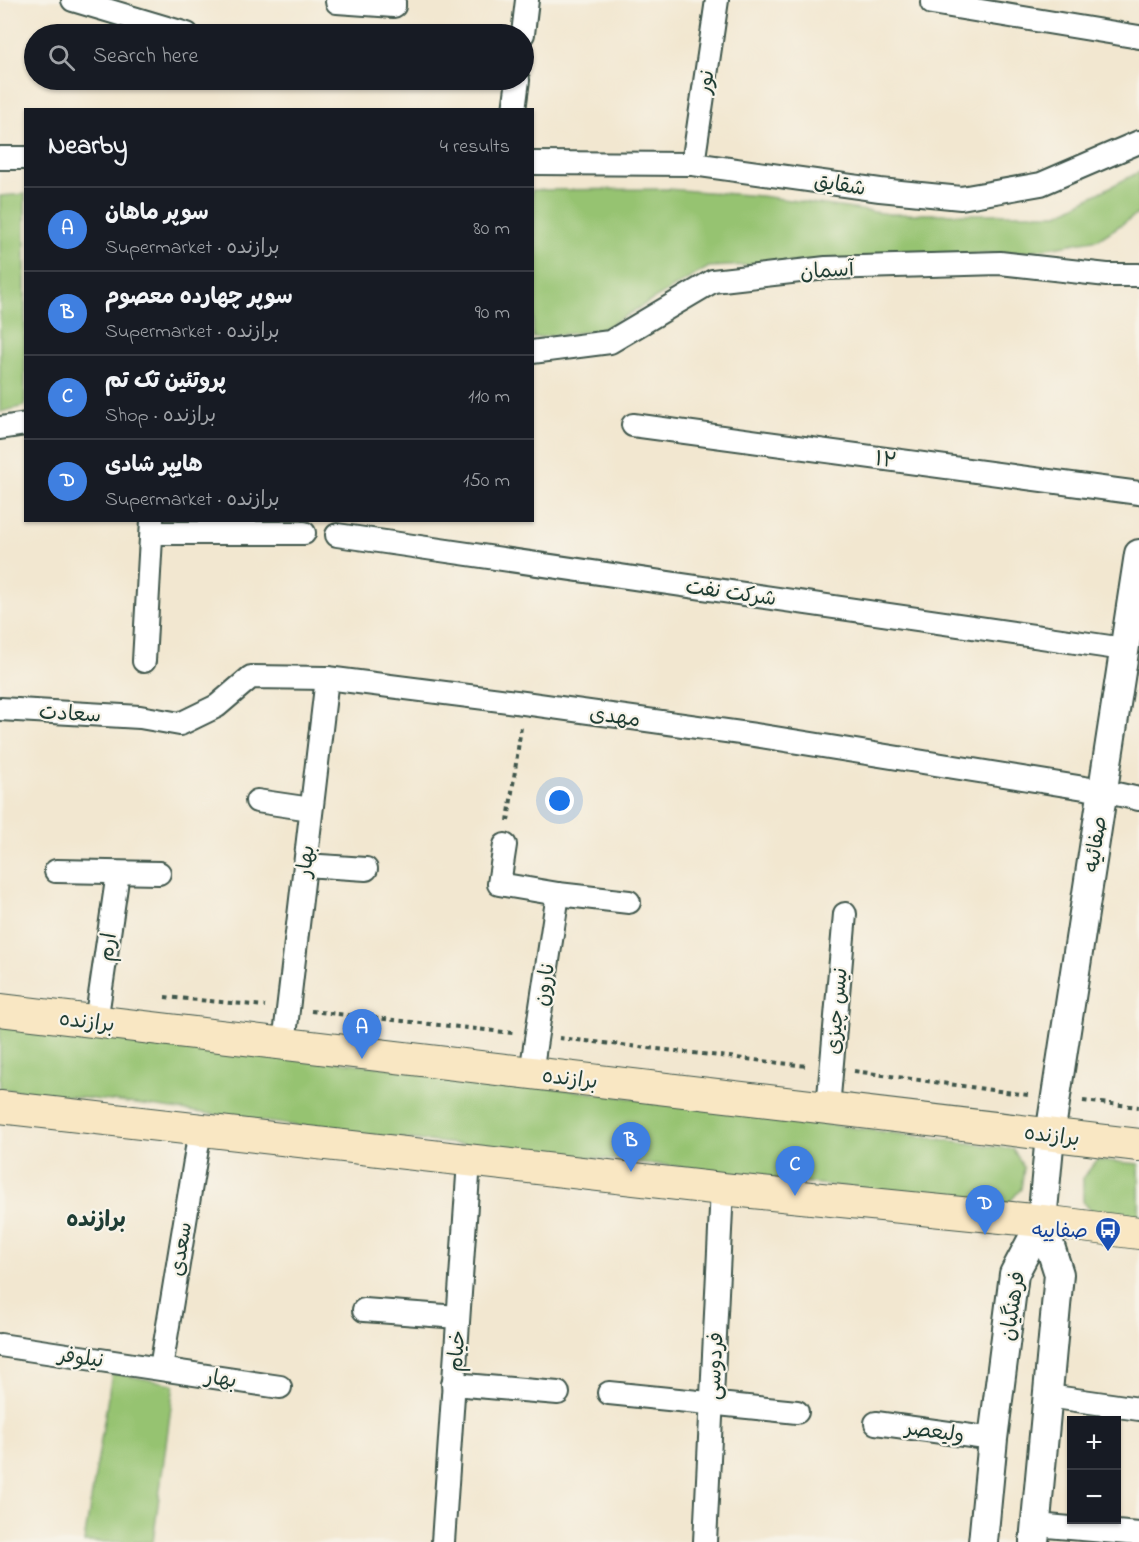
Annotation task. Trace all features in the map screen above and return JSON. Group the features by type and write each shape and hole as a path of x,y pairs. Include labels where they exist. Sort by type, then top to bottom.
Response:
{"main road":[{"name":"برازنده","path":"0,1011 1139,1145"},
{"path":"0,1107 722,1190 1042,1221 1139,1233"}],"street":[{"path":"72,0 153,24"},
{"path":"337,2 394,6 394,0"},
{"path":"524,24 527,0"},
{"name":"نور","path":"693,164 717,0"},
{"path":"932,3 1139,37"},
{"path":"514,108 517,90"},
{"name":"شقایق","path":"534,163 693,164 880,190 961,198 1041,184 1139,142"},
{"path":"0,158 24,158"},
{"name":"آسمان","path":"534,352 610,342 713,281 826,268 1000,263 1107,275 1139,276"},
{"path":"0,428 24,424"},
{"name":"۱۲","path":"633,425 1139,493"},
{"path":"144,661 152,527 304,533"},
{"name":"شرکت نفت","path":"337,535 1124,649"},
{"name":"صفائیه","path":"1042,1221 1050,1135 1139,554"},
{"name":"مهدی","path":"140,717 180,724 217,706 251,677 327,678 755,735 1103,791 1139,799"},
{"name":"بهار","path":"284,1044 327,678"},
{"name":"سعادت","path":"0,709 140,717"},
{"path":"257,801 311,809"},
{"path":"505,845 499,884 558,894 629,902"},
{"path":"305,865 366,869"},
{"path":"56,871 159,873"},
{"name":"ارم","path":"96,1022 118,873"},
{"name":"نارون","path":"531,1073 558,894"},
{"name":"نیس چیزی","path":"828,1108 845,914"},
{"name":"سعدی","path":"161,1368 200,1130"},
{"name":"خیام","path":"443,1542 469,1161"},
{"name":"فردوسی","path":"705,1542 722,1190"},
{"name":"فرهنگیان","path":"1035,1534 1059,1274 1042,1221"},
{"name":"فرهنگیان","path":"983,1542 993,1439 1015,1269 1042,1221"},
{"path":"364,1310 458,1317"},
{"name":"نیلوفر","path":"0,1345 161,1368"},
{"name":"بهار","path":"161,1368 280,1387"},
{"path":"453,1384 558,1393"},
{"path":"609,1393 797,1412"},
{"path":"1048,1396 1139,1409"},
{"name":"ولیعصر","path":"876,1423 993,1439"},
{"path":"1035,1534 1139,1534"}],"path":[{"path":"505,845 524,703"},
{"path":"159,997 288,1008 831,1068 1056,1099 1139,1107"}],"green space":[{"path":"1139,172 1139,213 1099,239 1025,252 709,267 601,330 534,338 534,190 667,189 761,196 889,214 1058,214"},
{"path":"24,194 24,406 0,412 0,196"},
{"path":"0,1024 458,1075 1013,1149 1024,1168 1021,1189 1005,1207 672,1166 358,1134 121,1102 0,1089"},
{"path":"1097,1160 1139,1164 1139,1223 1099,1219 1083,1202 1083,1178"},
{"path":"112,1373 174,1384 153,1542 84,1542"}],"place":[{"name":"سوپر ماهان","path":"362,1059"},
{"name":"سوپر چهارده معصوم","path":"631,1172"},
{"name":"پروتئین تک تم","path":"795,1196"},
{"name":"هایپر شادی","path":"985,1235"},
{"name":"صفاییه","path":"1108,1253"}],"district":[{"name":"برازنده","path":"96,1218"}]}
